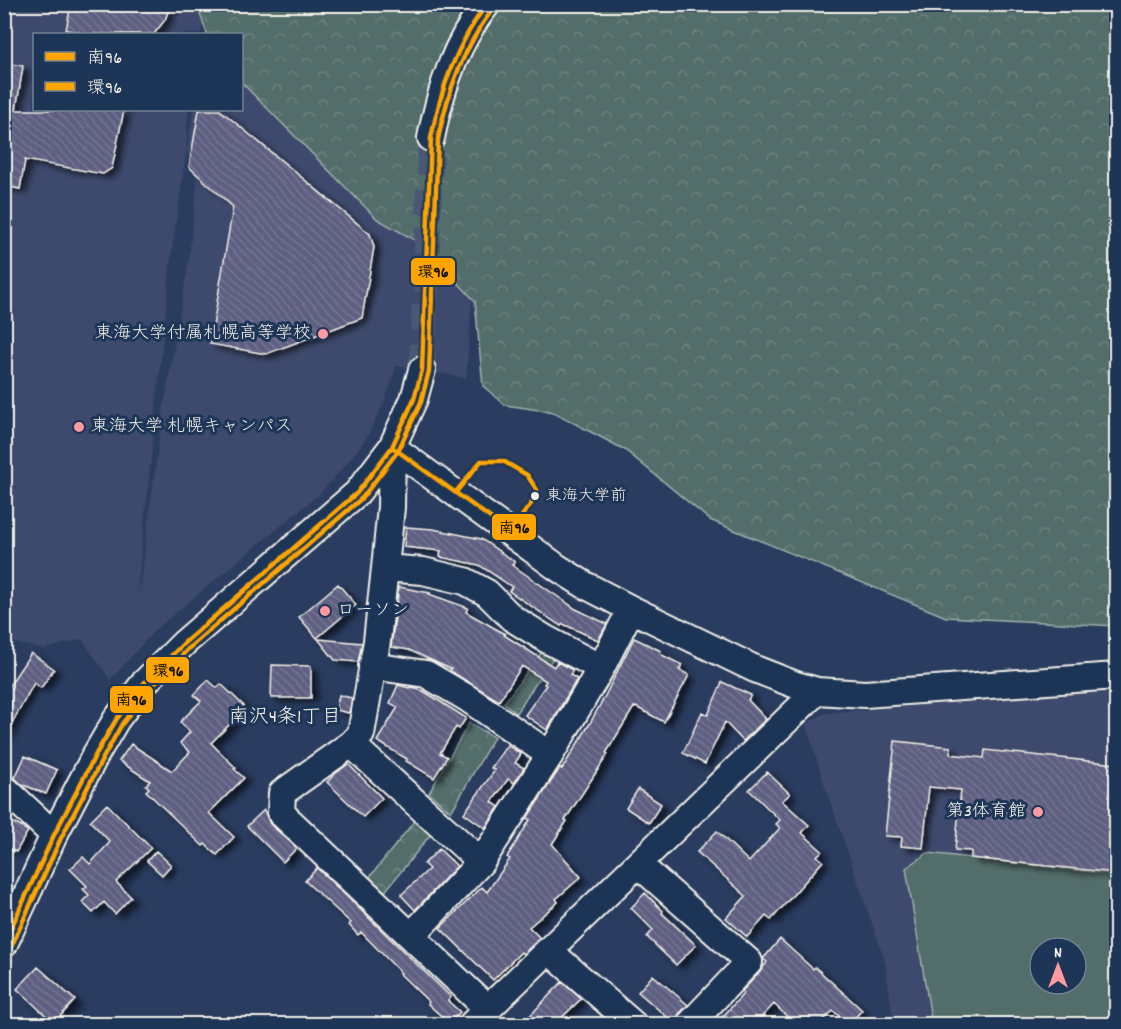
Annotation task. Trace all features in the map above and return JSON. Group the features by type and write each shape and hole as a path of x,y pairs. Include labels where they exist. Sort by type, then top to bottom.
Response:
{"street":[{"path":"431,138 446,80 470,28 487,4"},
{"path":"6,934 54,835 116,720 144,683 184,643 357,494 392,447 414,399 422,370"},
{"path":"392,447 392,507 386,568 361,734 351,744 282,794 281,813 411,936 480,1017 817,691"},
{"path":"392,447 558,568 585,585 755,669 796,685 817,691 865,694 1116,676"},
{"path":"386,568 423,571 465,581 487,593 512,618 601,668"},
{"path":"411,936 481,862 550,755 601,668 631,609"},
{"path":"372,666 426,674 467,698 550,755"},
{"path":"351,744 481,862"},
{"path":"4,788 54,835"},
{"path":"638,864 749,962 690,1024"},
{"path":"548,950 633,1024"}],"shaded area":[{"path":"4,5 210,5 200,33 33,33 33,111 188,111 186,153 172,250 137,595 162,417 188,266 197,184 187,151 193,111 243,111 243,82 470,217 472,301 466,378 396,366 381,409 365,440 346,465 318,495 157,628 110,680 82,639 44,649 5,641"},
{"path":"1116,690 1116,1024 894,1024 885,961 806,724 825,713"}],"green space":[{"path":"197,5 1116,5 1116,626 946,617 710,520 625,450 553,412 505,405 483,386 475,301 422,244 377,219 243,84 243,33 207,33"},
{"path":"541,653 553,658 516,713 504,703"},
{"path":"469,723 494,737 451,812 429,793"},
{"path":"416,819 431,834 384,893 369,878"},
{"path":"928,853 1116,875 1116,1024 932,1024 906,868"}],"building":[{"path":"71,4 171,4 165,20 155,33 81,33 66,30"},
{"path":"4,63 23,66 16,110 124,111 112,168 103,174 25,160 20,189 4,186"},
{"path":"199,111 221,111 370,234 374,247 362,318 266,354 210,344 233,207 189,167"},
{"path":"406,527 433,529 481,539 515,562 512,565 576,609 607,624 598,640 563,624 561,626 509,591 512,587 479,565 440,557 441,551 404,547"},
{"path":"338,584 356,605 317,638 299,617"},
{"path":"399,587 430,593 468,608 466,612 505,634 554,667 557,662 573,670 570,675 577,679 547,730 525,715 546,685 544,684 546,681 522,666 499,701 450,671 451,669 409,650 391,647"},
{"path":"634,638 661,651 660,654 682,665 679,670 689,675 664,722 634,707 606,753 608,754 552,844 581,877 556,899 558,902 529,927 540,938 523,954 521,952 493,980 440,928 482,887 487,892 510,859 507,857 530,820 527,818 560,768 562,769 589,725"},
{"path":"318,639 362,643 358,662 335,660"},
{"path":"31,653 54,669 41,688 34,683 4,738 4,683 9,686"},
{"path":"272,665 311,666 311,698 271,698"},
{"path":"208,680 217,688 221,684 244,706 234,716 236,718 211,743 244,778 209,813 234,837 217,855 205,844 203,846 146,791 149,788 146,785 150,781 119,761 131,744 172,771 190,752 180,743 190,732 180,722 201,701 194,695"},
{"path":"722,682 751,695 748,700 766,719 743,741 725,722 705,764 683,753 702,712 708,715"},
{"path":"398,685 425,692 466,718 459,729 456,727 440,753 447,757 434,778 377,741 398,707 390,703"},
{"path":"339,695 352,698 349,713 336,710"},
{"name":"第3体育館","path":"895,741 951,747 950,754 984,758 985,750 1116,764 1116,873 971,858 971,851 955,850 961,790 929,787 923,848 901,846 902,837 885,836"},
{"path":"507,745 521,754 515,763 524,768 514,783 508,779 492,802 499,807 485,828 464,813 495,770 491,768"},
{"path":"25,756 57,770 46,794 21,784 15,778"},
{"path":"348,764 382,798 363,817 327,782"},
{"path":"767,772 790,794 782,801 809,825 802,833 822,851 817,856 823,861 771,920 766,916 747,937 726,918 746,896 697,852 717,831 749,862 780,828 776,824 780,820 749,790"},
{"path":"638,789 661,804 649,823 626,808"},
{"path":"107,804 151,848 116,882 131,897 115,914 104,902 93,913 82,902 89,895 83,889 87,886 70,869 83,857 90,864 110,842 90,821"},
{"path":"264,810 270,824 297,848 283,862 247,826"},
{"path":"4,817 28,831 16,852 4,846"},
{"path":"439,849 457,866 415,910 401,895 429,869 424,864"},
{"path":"156,851 171,865 162,875 147,861"},
{"path":"317,868 451,997 448,1001 460,1012 449,1023 428,1004 429,1002 361,932 358,935 349,925 351,923 305,881"},
{"path":"645,893 663,911 662,913 696,945 676,965 647,937 653,930 631,908"},
{"path":"780,939 862,1010 849,1024 833,1011 819,1024 795,1024 774,1004 755,1024 716,1024 760,972 767,962 763,959"},
{"path":"38,967 75,1000 54,1023 17,989"},
{"path":"653,975 688,1005 679,1014 675,1024 638,992"},
{"path":"562,982 581,999 555,1024 522,1024"}],"tunnel":[{"path":"422,370 431,138"}],"transit line":[{"name":"南96","path":"4,943 54,835 96,754 116,720 144,683 184,643 357,493 392,447 414,399 422,370 431,138 445,85 458,51 487,4"},
{"name":"環96","path":"11,947 61,838 103,758 122,724 150,688 189,648 362,498 398,451 421,402 429,371 438,139 458,71 473,39 493,9"},
{"name":"南96","path":"392,447 510,532 533,501 537,490 527,475 503,461 481,461 456,492"}],"place":[{"name":"東海大学付属札幌高等学校","path":"323,334"},
{"name":"東海大学 札幌キャンパス","path":"79,427"},
{"name":"東海大学前","path":"535,496"},
{"name":"ローソン","path":"325,611"},
{"name":"第3体育館","path":"1038,812"}],"district":[{"name":"南沢4条1丁目","path":"285,718"}]}
